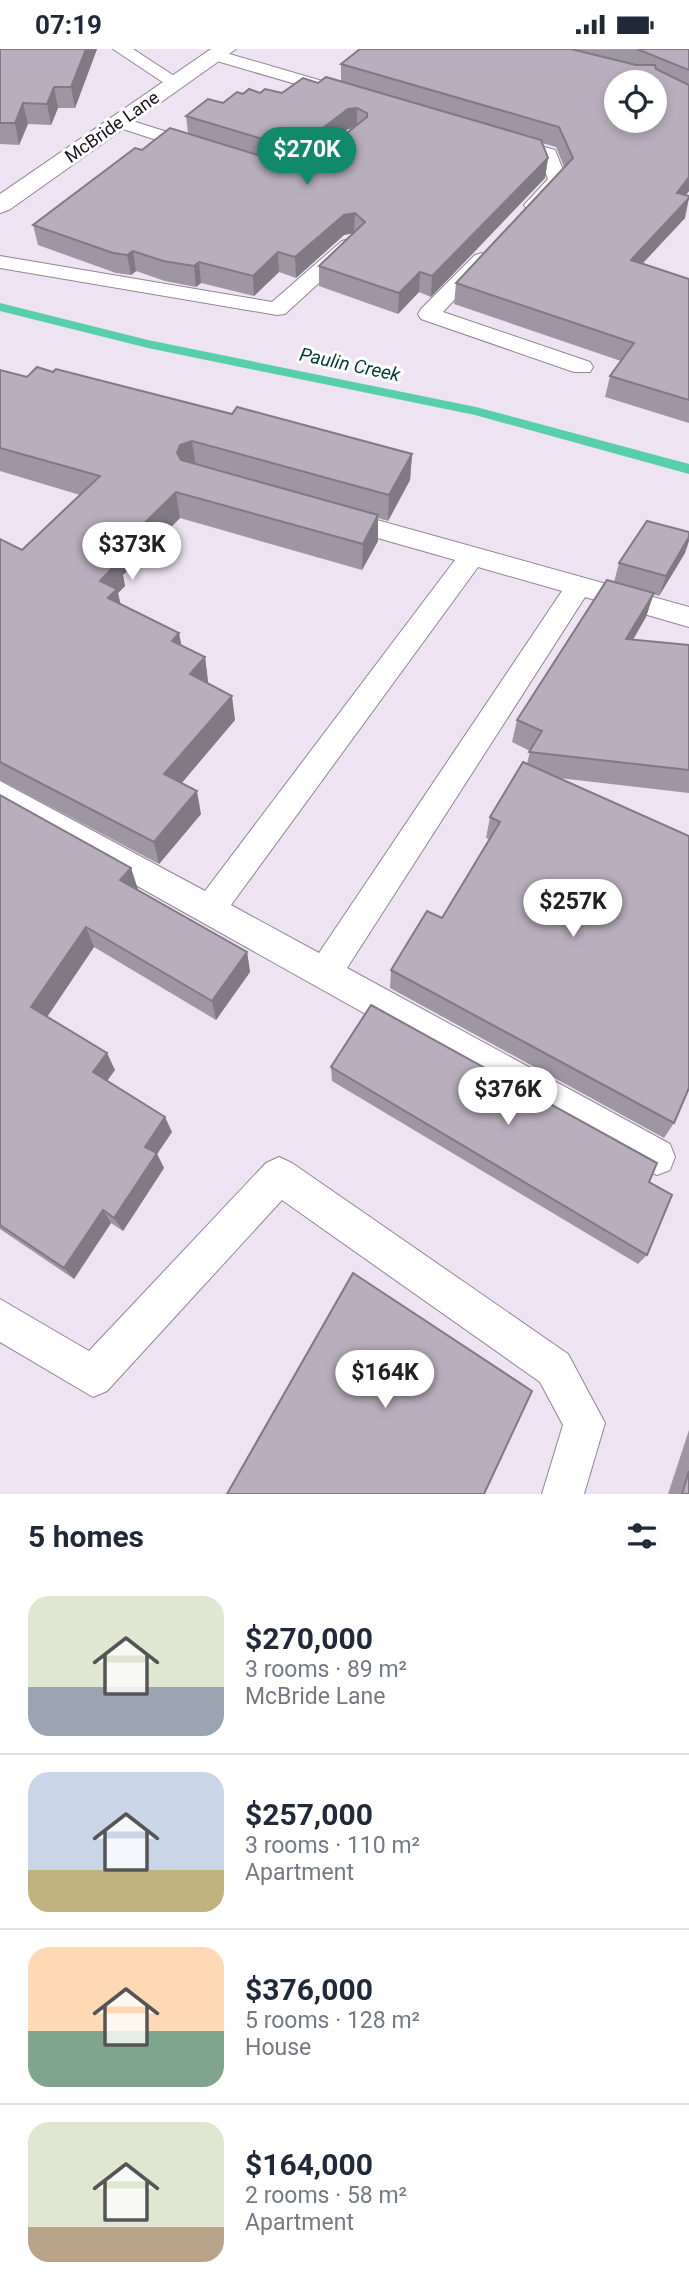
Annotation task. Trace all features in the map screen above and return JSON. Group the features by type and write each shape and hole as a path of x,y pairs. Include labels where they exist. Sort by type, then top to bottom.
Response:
{"street":[{"name":"McBride Lane","path":"0,205 220,52"}],"lane":[{"path":"121,49 176,83"},
{"path":"220,52 362,99"},
{"path":"120,122 223,155"},
{"path":"495,138 548,154 558,180 521,218"},
{"path":"0,262 277,309 353,241"},
{"path":"494,247 429,314 582,367"},
{"path":"314,512 689,617"},
{"path":"209,910 472,556"},
{"path":"324,974 579,586"},
{"path":"0,794 657,1157"},
{"path":"0,1319 93,1377 279,1176 554,1369 584,1423 563,1494"}],"building":[{"path":"0,49 86,49 71,87 54,87 47,104 23,103 15,123 0,123"},
{"path":"360,49 571,49 636,65 655,65 658,70 604,70 604,133 667,133 667,74 689,85 689,177 677,193 689,198 631,260 689,279 689,400 610,376 634,343 456,283 573,158 559,127 341,64"},
{"path":"637,49 689,49 689,70"},
{"path":"326,77 541,140 548,158 432,276 420,272 399,293 319,266 365,222 355,213 344,215 295,257 278,252 253,276 199,262 194,266 163,261 133,251 127,255 113,253 33,225 135,148 142,150 170,128 287,164 315,158 367,117 367,113 357,108 348,109 299,146 289,147 186,116 208,99 223,103 237,92 243,94 249,89 260,93 265,89 282,93 303,78 318,83"},
{"path":"37,367 53,372 56,369 232,414 237,407 412,454 389,495 192,441 180,445 177,453 181,460 378,515 363,544 176,492 111,556 120,560 100,581 117,589 108,598 179,633 172,641 205,657 190,674 232,696 164,774 197,791 154,842 0,762 0,539 22,550 100,476 0,448 0,370 27,377"},
{"path":"647,521 689,532 689,537 666,576 619,563"},
{"path":"607,580 654,593 626,639 689,645 689,770 529,752 542,731 517,720"},
{"path":"523,762 689,836 689,1088 674,1123 391,970 427,911 442,918 500,822 490,817"},
{"path":"0,795 131,868 120,880 247,952 212,1001 86,927 31,1007 107,1053 93,1072 165,1117 145,1147 157,1153 114,1218 103,1210 64,1268 0,1225"},
{"path":"371,1005 657,1163 649,1182 672,1195 647,1255 331,1067"},
{"path":"353,1273 532,1391 484,1494 227,1494"},
{"path":"689,1471 689,1494 682,1494"}],"waterway":[{"name":"Paulin Creek","path":"0,307 148,344 476,411 689,469"}]}
